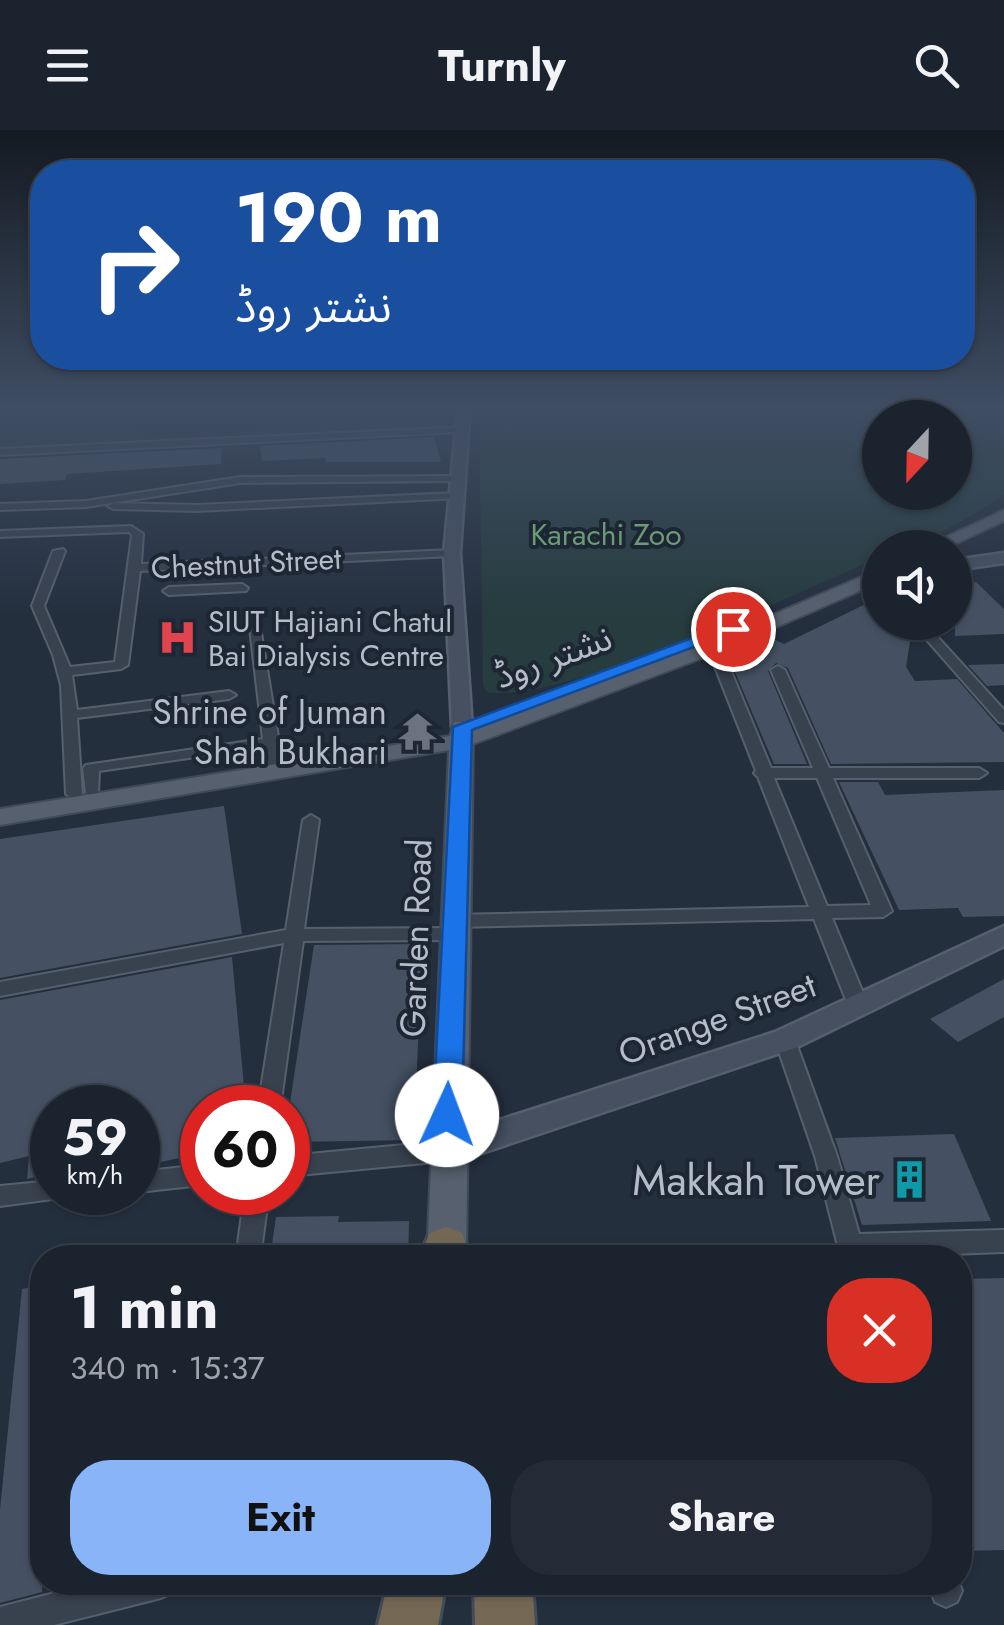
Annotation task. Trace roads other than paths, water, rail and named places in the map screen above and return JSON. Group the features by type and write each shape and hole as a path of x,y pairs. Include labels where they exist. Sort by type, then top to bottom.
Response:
{"highway":[{"path":"504,1595 505,1625"}],"main road":[{"path":"458,477 452,553 461,734"},
{"path":"972,531 1004,518"},
{"path":"972,534 1004,518"},
{"path":"972,563 1004,558"},
{"name":"نشتر روڈ","path":"0,818 461,734 862,583"},
{"name":"نشتر روڈ","path":"0,805 83,792 272,752 461,734"},
{"name":"Garden Road","path":"446,1245 461,734"},
{"name":"Orange Street","path":"446,1151 785,1040 1004,936"}],"street":[{"path":"252,505 254,480"},
{"path":"86,504 254,480 457,488"},
{"path":"0,507 252,505 457,488"},
{"path":"0,534 132,529 138,534 136,568"},
{"path":"59,551 38,606 64,672 83,792"},
{"name":"Chestnut Street","path":"64,672 122,665 136,568 452,553"},
{"path":"246,563 242,588 272,752"},
{"path":"170,591 242,588"},
{"path":"933,640 1004,719"},
{"path":"708,644 858,1006"},
{"path":"0,989 294,935 876,914 884,906 778,670"},
{"path":"69,715 229,695"},
{"path":"762,773 980,773"},
{"path":"272,1085 311,820"},
{"path":"785,1040 850,1245"},
{"path":"310,1164 446,1151"},
{"path":"0,1196 30,1193"},
{"path":"250,1245 254,1215"},
{"path":"943,1245 1004,1241"},
{"path":"0,1623 110,1595"}],"place":[{"name":"SIUT Hajiani Chatul Bai Dialysis Centre","path":"178,638"},
{"name":"Shrine of Juman Shah Bukhari","path":"417,732"},
{"name":"Makkah Tower","path":"910,1180"}],"park label":[{"name":"Karachi Zoo","path":"606,534"}]}
